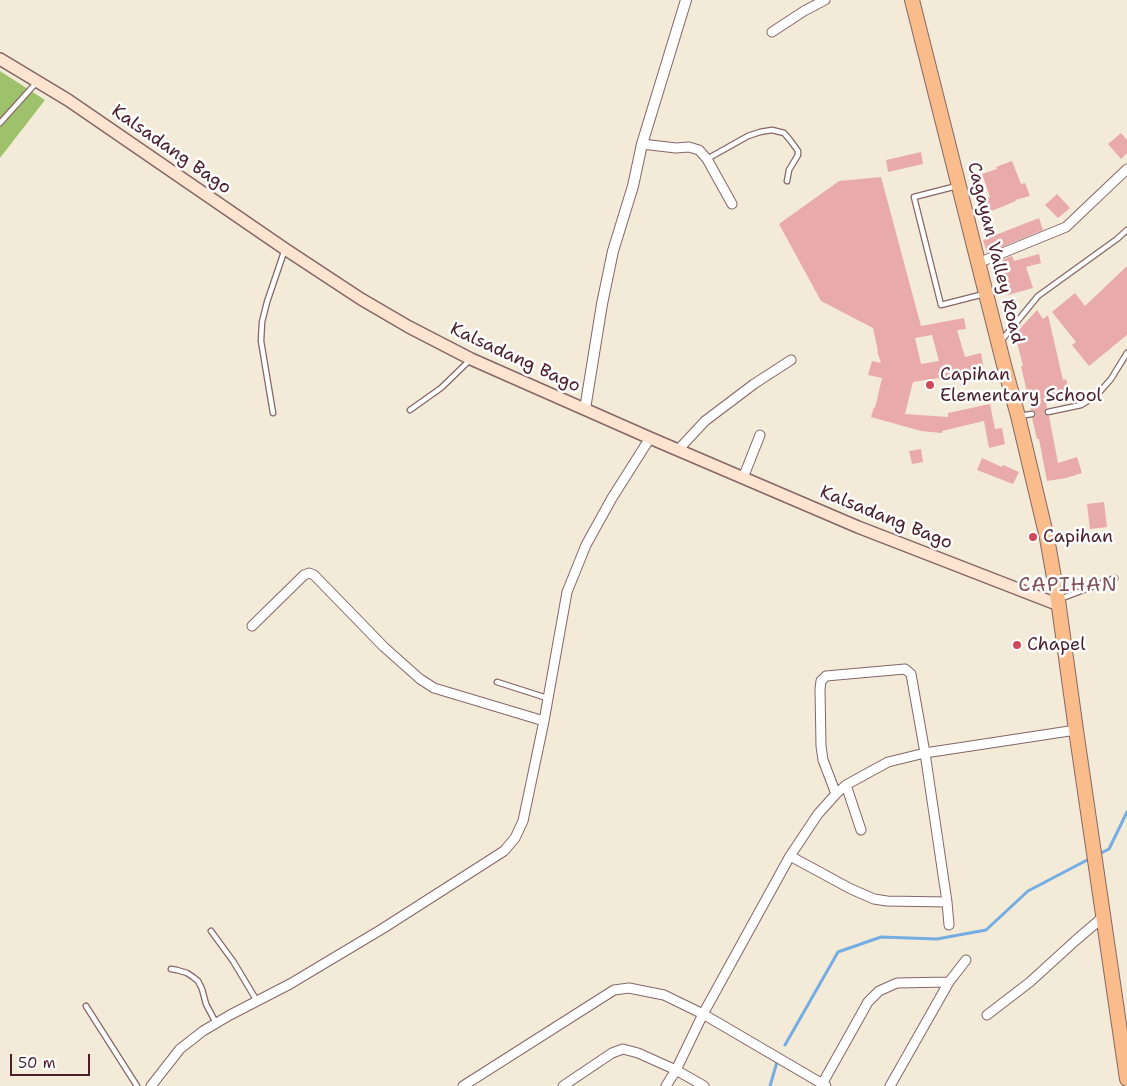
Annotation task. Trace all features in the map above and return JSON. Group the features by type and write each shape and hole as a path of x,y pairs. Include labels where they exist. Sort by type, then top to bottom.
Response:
{"highway":[{"name":"Cagayan Valley Road","path":"912,0 998,344 1025,415 1058,603 1127,1079"}],"main road":[{"name":"Kalsadang Bago","path":"0,59 68,100 361,299 470,359 858,527 1058,603"}],"street":[{"path":"585,409 602,304 613,251 633,186 642,144 686,0"},
{"path":"772,32 825,0"},
{"path":"642,144 676,148 689,147 699,150 707,159 732,204"},
{"path":"978,263 1066,227 1127,169"},
{"path":"678,450 705,421 754,384 791,360"},
{"path":"743,478 760,435"},
{"path":"151,1086 180,1049 203,1031 290,984 382,929 504,851 515,838 523,821 544,721 567,592 586,546 650,438"},
{"path":"252,626 304,575 314,575 384,647 420,679 434,688 544,721"},
{"path":"836,794 823,760 821,746 821,681 826,676 905,669 911,674 949,924"},
{"path":"666,1086 676,1070 703,1014 790,856 818,814 846,785 888,762 924,753 1076,730"},
{"path":"846,785 861,830"},
{"path":"790,856 851,889 874,899 947,902"},
{"path":"987,1015 1030,982 1103,917"},
{"path":"890,1086 949,982 966,960"},
{"path":"464,1086 614,990 629,988 664,995 703,1014 823,1085 868,1002 879,991 898,983 949,982"},
{"path":"563,1086 612,1053 623,1049 638,1053 676,1070 704,1086"}],"lane":[{"path":"0,122 38,82"},
{"path":"707,159 748,136 772,130 784,133 798,151 798,155 789,170 787,181"},
{"path":"959,186 914,197 941,305 986,294"},
{"path":"998,344 1038,296 1127,230"},
{"path":"273,414 261,341 262,322 285,249"},
{"path":"1048,412 1081,405 1096,396 1111,379 1127,353"},
{"path":"410,410 440,388 470,359"},
{"path":"1058,603 1115,578"},
{"path":"497,682 547,698"},
{"path":"211,931 233,961 257,1001"},
{"path":"171,969 187,973 198,981 206,1004 216,1023"},
{"path":"86,1006 137,1086"}],"green space":[{"path":"0,71 45,100 0,158"}],"building":[{"path":"1121,133 1127,140 1127,153 1121,159 1108,144"},
{"path":"921,152 923,164 888,172 886,160"},
{"path":"1012,161 1021,184 1025,183 1030,196 1015,200 984,214 979,201 990,197 982,174"},
{"path":"881,177 921,326 964,318 966,329 957,330 965,357 981,353 984,370 939,380 939,378 913,382 905,414 948,417 948,413 990,404 995,429 1002,428 1005,444 989,448 984,421 942,431 942,433 921,431 871,417 882,378 868,375 872,361 881,363 873,328 821,301 779,224 839,181","holes":["932,335 939,361 921,364 915,338"]},
{"path":"1057,194 1070,208 1058,218 1045,205"},
{"path":"1039,218 1043,230 987,253 983,240"},
{"path":"1039,254 1041,263 1026,267 1033,288 1008,295 1002,272 996,274 992,264 1012,256 1014,261"},
{"path":"1127,266 1127,335 1089,366 1072,345 1076,342 1052,312 1075,293 1085,306"},
{"path":"1037,310 1043,319 1048,315 1063,380 1066,379 1069,390 1045,398 1047,408 1044,412 1045,415 1049,416 1058,463 1077,457 1082,473 1047,481 1039,439 1037,439 1032,418 1036,416 1036,413 1034,410 1031,410 1015,334"},
{"path":"921,449 923,462 912,464 909,451"},
{"path":"982,458 1019,472 1013,484 977,470"},
{"path":"1104,502 1107,527 1090,529 1087,504"}],"waterway":[{"path":"1099,854 1109,849 1127,812"},
{"path":"785,1045 838,952 881,937 937,939 986,930 1028,891 1091,858"},
{"path":"770,1086 777,1062"}],"place":[{"name":"Capihan Elementary School","path":"930,385"},
{"name":"Capihan","path":"1033,537"},
{"name":"Chapel","path":"1017,645"}],"district":[{"name":"CAPIHAN","path":"1068,586"}]}
